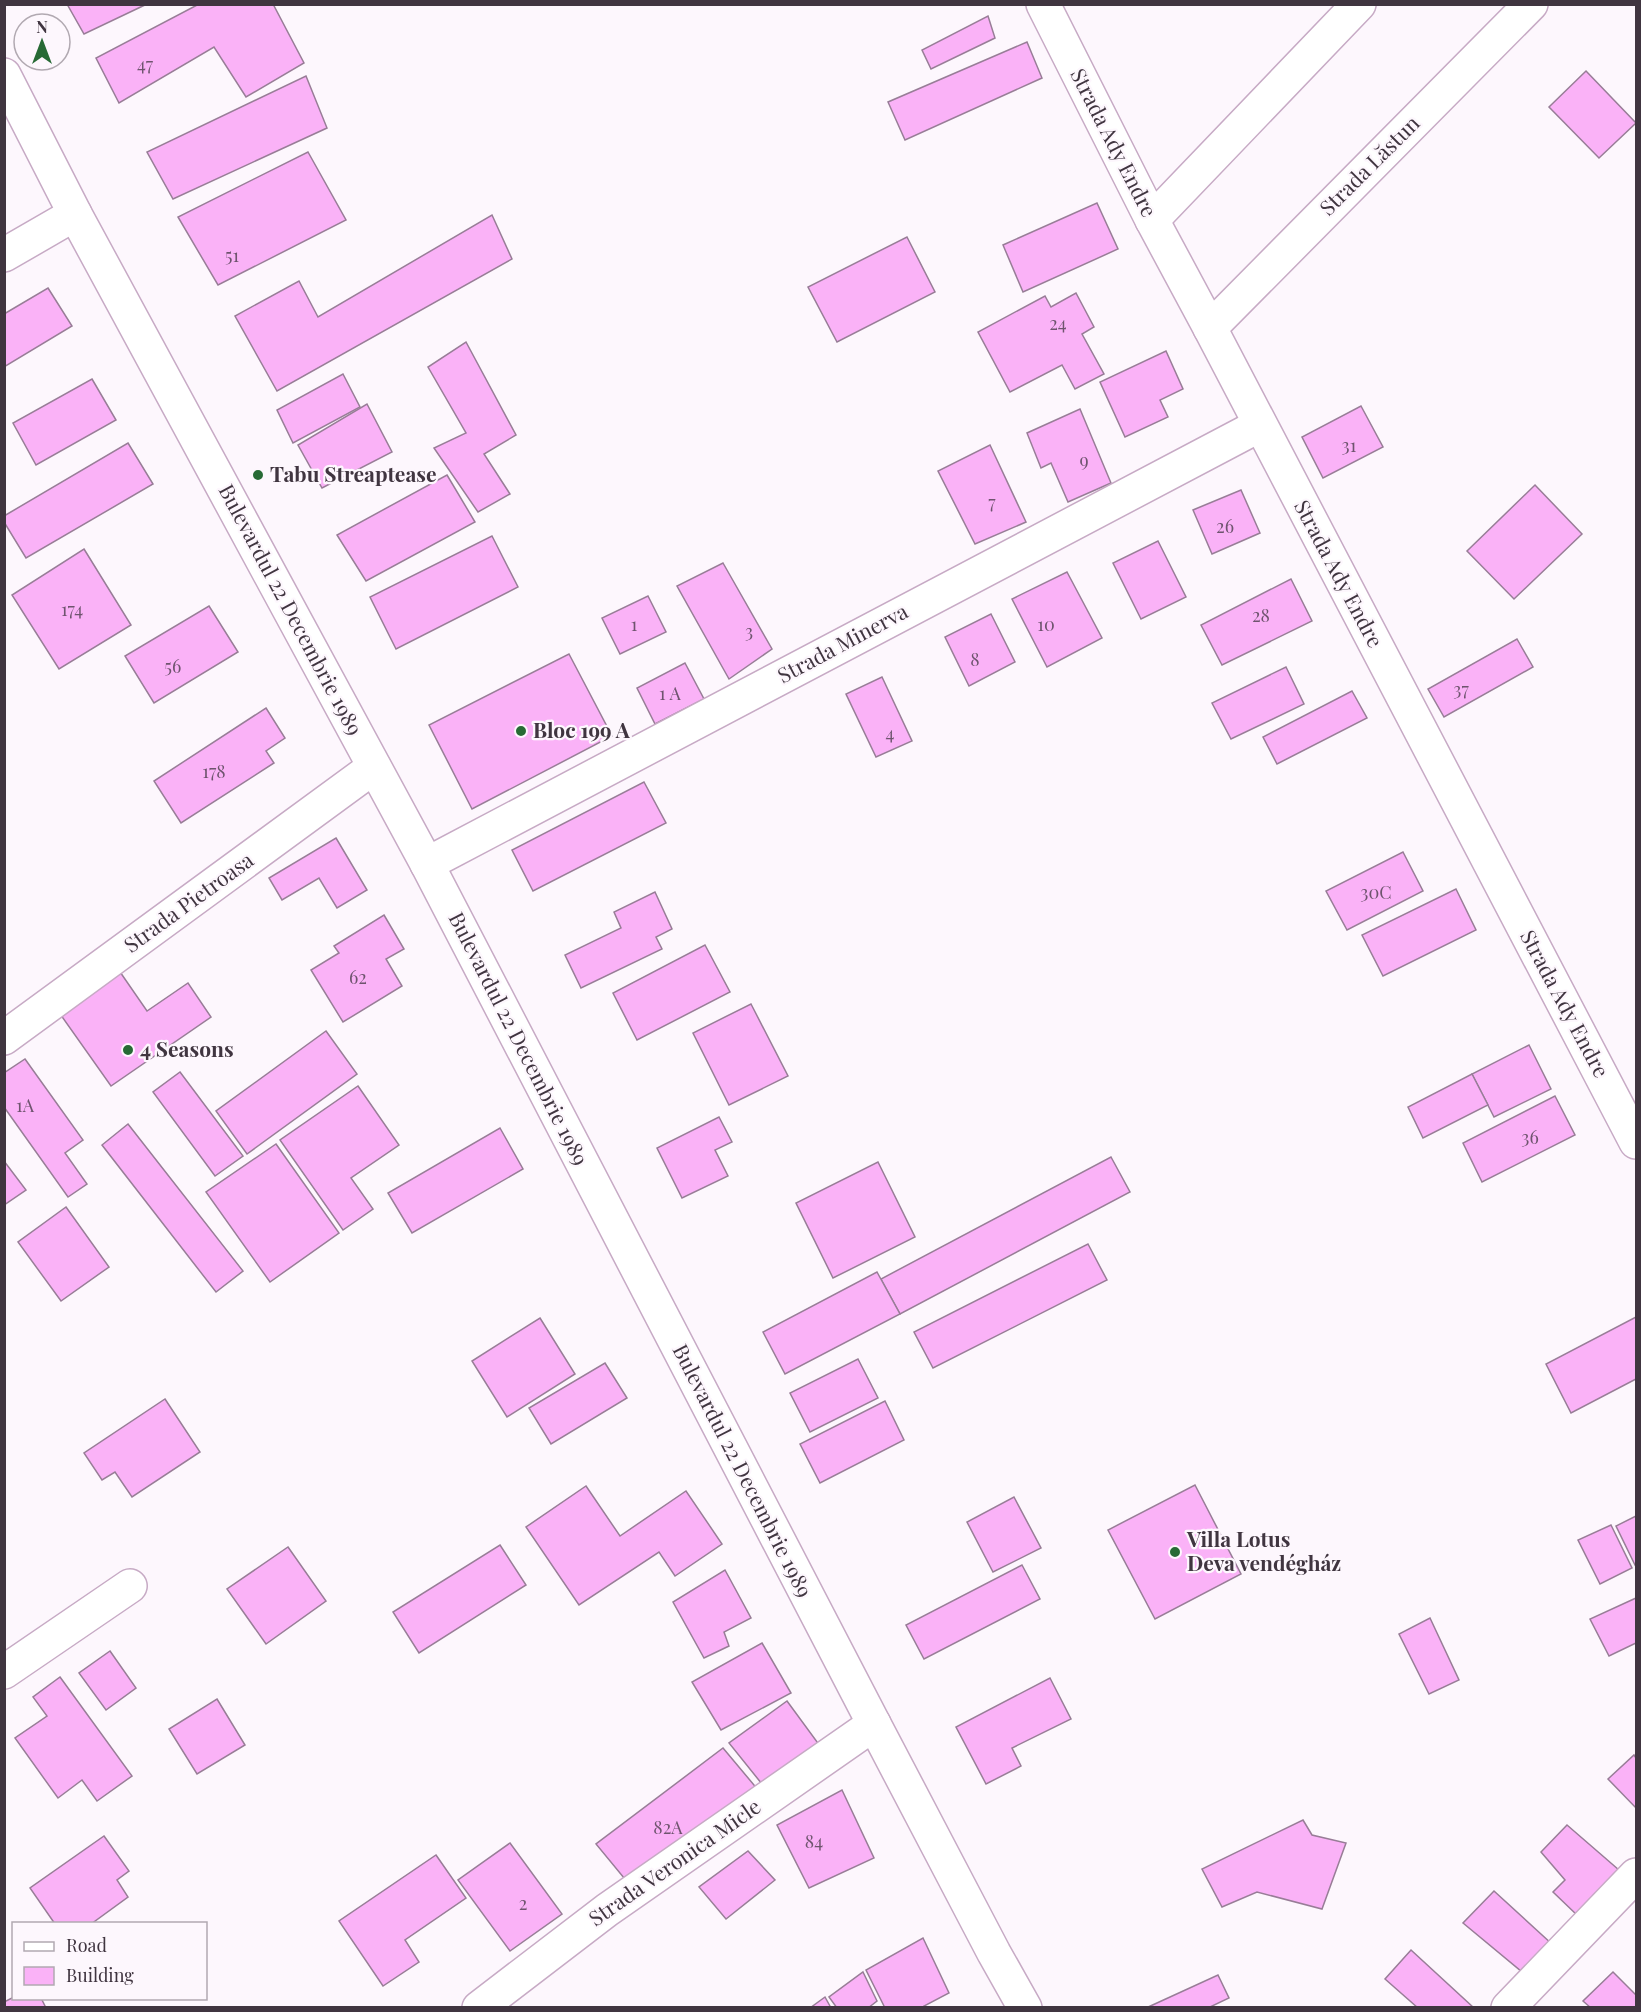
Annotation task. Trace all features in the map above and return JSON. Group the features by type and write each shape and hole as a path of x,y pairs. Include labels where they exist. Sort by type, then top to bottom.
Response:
{"street":[{"name":"Strada Ady Endre","path":"1043,4 1152,220 1636,1142"},
{"path":"1152,220 1359,4"},
{"name":"Strada Lăstun","path":"1210,328 1531,4"},
{"name":"Bulevardul 22 Decembrie 1989","path":"4,75 75,214 427,864 988,1942 1025,2007"},
{"path":"4,255 75,214"},
{"name":"Strada Minerva","path":"427,864 1260,425"},
{"name":"Strada Pietroasa","path":"4,1038 374,767"},
{"path":"4,1672 130,1586"},
{"name":"Strada Veronica Micle","path":"479,2007 607,1910 874,1724"},
{"path":"1508,2007 1636,1875"}],"building":[{"path":"67,4 147,4 84,34"},
{"path":"199,4 273,4 304,63 246,97 214,47 119,103 96,58"},
{"path":"988,16 995,38 931,69 922,50"},
{"path":"1027,42 1042,78 905,140 888,102"},
{"path":"1586,71 1636,123 1599,158 1549,107"},
{"path":"306,76 327,128 173,199 147,152"},
{"path":"308,152 346,220 218,285 178,217"},
{"path":"1097,203 1118,249 1023,292 1003,245"},
{"path":"492,215 512,259 277,391 235,316 299,281 318,317"},
{"path":"907,237 935,292 837,342 808,287"},
{"path":"48,288 72,326 4,367 4,314"},
{"path":"1076,293 1094,327 1082,334 1104,374 1075,389 1062,365 1010,392 978,332 1045,296 1051,307"},
{"path":"466,342 516,435 484,454 510,494 478,512 434,448 466,433 428,367"},
{"path":"1166,351 1183,389 1160,400 1168,417 1125,437 1100,382"},
{"path":"343,374 360,407 293,443 277,410"},
{"path":"92,379 116,420 36,465 13,423"},
{"path":"367,404 392,452 322,488 298,445"},
{"path":"1361,406 1383,447 1323,478 1302,437"},
{"path":"1080,409 1111,483 1068,502 1051,463 1041,468 1027,433"},
{"path":"128,443 153,484 26,558 4,522 4,516"},
{"path":"990,445 1026,522 975,544 938,471"},
{"path":"447,475 475,522 366,581 337,535"},
{"path":"1535,485 1582,534 1514,599 1467,551"},
{"path":"1241,490 1260,533 1212,554 1193,510"},
{"path":"492,536 518,587 396,649 370,597"},
{"path":"1158,541 1186,597 1141,619 1113,563"},
{"path":"84,549 131,625 59,669 12,595"},
{"path":"723,563 772,649 729,679 677,586"},
{"path":"1067,572 1102,638 1047,667 1012,599"},
{"path":"1291,579 1312,621 1222,665 1201,625"},
{"path":"648,596 666,632 620,654 602,618"},
{"path":"209,606 238,652 154,703 125,656"},
{"path":"991,614 1015,662 969,686 945,637"},
{"path":"1517,639 1533,667 1444,717 1428,689"},
{"name":"Bloc 199 A","path":"569,654 612,736 472,809 429,725"},
{"path":"685,663 704,699 655,724 637,688"},
{"path":"1286,667 1304,704 1231,739 1212,703"},
{"path":"882,677 912,741 876,757 846,694"},
{"path":"1352,691 1367,718 1277,764 1263,737"},
{"path":"266,708 285,738 266,751 274,763 181,823 154,781"},
{"path":"644,782 666,823 533,891 512,850"},
{"path":"336,838 367,890 337,908 319,878 282,900 269,878"},
{"path":"1403,852 1423,891 1347,930 1326,891"},
{"path":"1456,889 1476,930 1383,976 1362,935"},
{"path":"655,892 672,929 656,937 662,949 581,988 565,955 621,928 614,912"},
{"path":"384,915 404,949 386,959 402,986 343,1022 311,970 339,953 334,946"},
{"path":"705,945 730,992 637,1040 613,993"},
{"path":"118,969 147,1011 188,983 211,1017 111,1086 58,1011"},
{"path":"751,1004 788,1076 729,1105 693,1033"},
{"path":"326,1031 357,1074 247,1154 216,1111"},
{"path":"1529,1045 1551,1089 1494,1117 1472,1074"},
{"path":"25,1059 83,1140 65,1153 87,1184 68,1197 4,1107 4,1073"},
{"path":"180,1072 243,1156 215,1176 153,1092"},
{"path":"1472,1074 1488,1105 1423,1138 1408,1107"},
{"path":"358,1086 399,1145 351,1178 373,1209 343,1230 280,1140"},
{"path":"1555,1096 1575,1135 1482,1182 1463,1143"},
{"path":"719,1117 732,1142 715,1150 728,1176 682,1198 657,1148"},
{"path":"128,1124 243,1271 216,1292 102,1145"},
{"path":"500,1128 523,1169 412,1233 388,1193"},
{"path":"276,1144 339,1233 270,1282 206,1192"},
{"path":"1111,1157 1130,1192 900,1314 881,1279"},
{"path":"4,1161 26,1190 4,1205"},
{"path":"878,1162 915,1237 833,1278 796,1203"},
{"path":"66,1207 109,1267 61,1301 18,1242"},
{"path":"1088,1244 1107,1280 933,1368 914,1332"},
{"path":"877,1272 900,1314 785,1374 763,1332"},
{"path":"1636,1317 1636,1379 1571,1413 1546,1364"},
{"path":"540,1318 575,1374 507,1417 472,1361"},
{"path":"858,1359 878,1398 810,1432 790,1393"},
{"path":"605,1363 627,1398 551,1444 529,1408"},
{"path":"165,1399 200,1452 132,1497 115,1472 102,1480 84,1453"},
{"path":"885,1401 904,1440 820,1483 800,1444"},
{"name":"Villa Lotus Deva vendégház","path":"1195,1485 1241,1574 1155,1619 1108,1530"},
{"path":"586,1486 620,1536 686,1491 722,1544 675,1576 659,1552 579,1605 526,1527"},
{"path":"1014,1497 1041,1548 993,1572 967,1522"},
{"path":"1636,1516 1636,1564 1635,1565 1616,1526"},
{"path":"1611,1525 1632,1568 1600,1584 1578,1540"},
{"path":"500,1545 526,1585 419,1653 393,1612"},
{"path":"288,1547 326,1601 266,1644 227,1589"},
{"path":"1022,1565 1040,1599 924,1659 906,1625"},
{"path":"725,1570 751,1618 724,1632 729,1646 704,1658 673,1602"},
{"path":"1636,1598 1636,1643 1609,1656 1590,1619"},
{"path":"1430,1618 1459,1680 1429,1694 1399,1634"},
{"path":"762,1643 791,1693 721,1730 692,1682"},
{"path":"110,1651 136,1688 106,1710 79,1673"},
{"path":"60,1677 132,1776 97,1801 82,1780 58,1798 15,1738 47,1716 33,1697"},
{"path":"1050,1678 1071,1719 1012,1748 1021,1766 986,1784 956,1727"},
{"path":"217,1699 245,1745 197,1774 169,1729"},
{"path":"787,1701 823,1750 766,1789 729,1743"},
{"path":"723,1748 759,1791 629,1884 596,1844"},
{"path":"1634,1755 1636,1758 1636,1808 1608,1779"},
{"path":"842,1790 874,1858 809,1888 777,1825"},
{"path":"1303,1820 1312,1835 1346,1843 1322,1909 1257,1892 1222,1907 1202,1869"},
{"path":"1567,1825 1619,1870 1578,1916 1553,1892 1565,1880 1541,1852"},
{"path":"104,1836 129,1871 117,1880 128,1897 94,1922 54,1922 30,1888"},
{"path":"510,1843 562,1914 510,1951 458,1880"},
{"path":"748,1851 775,1880 726,1919 699,1887"},
{"path":"436,1855 466,1898 405,1940 419,1962 383,1986 339,1921"},
{"path":"1494,1891 1553,1945 1527,1976 1463,1923"},
{"path":"923,1938 949,1993 924,2006 925,2008 885,2008 866,1970"},
{"path":"1411,1950 1474,2008 1418,2008 1385,1979"},
{"path":"863,1972 877,2001 868,2008 837,2008 829,1997"},
{"path":"1613,1972 1636,1995 1636,2008 1591,2008 1583,2001"},
{"path":"1218,1975 1229,1998 1208,2008 1146,2008"},
{"path":"825,1997 831,2008 810,2008"},
{"path":"12,1998 12,2000 42,2000 46,2008 4,2008 4,2002"}],"place":[{"name":"Tabu Streaptease","path":"258,475"},
{"name":"Bloc 199 A","path":"521,731"},
{"name":"4 Seasons","path":"128,1050"},
{"name":"Villa Lotus Deva vendégház","path":"1175,1552"}]}
